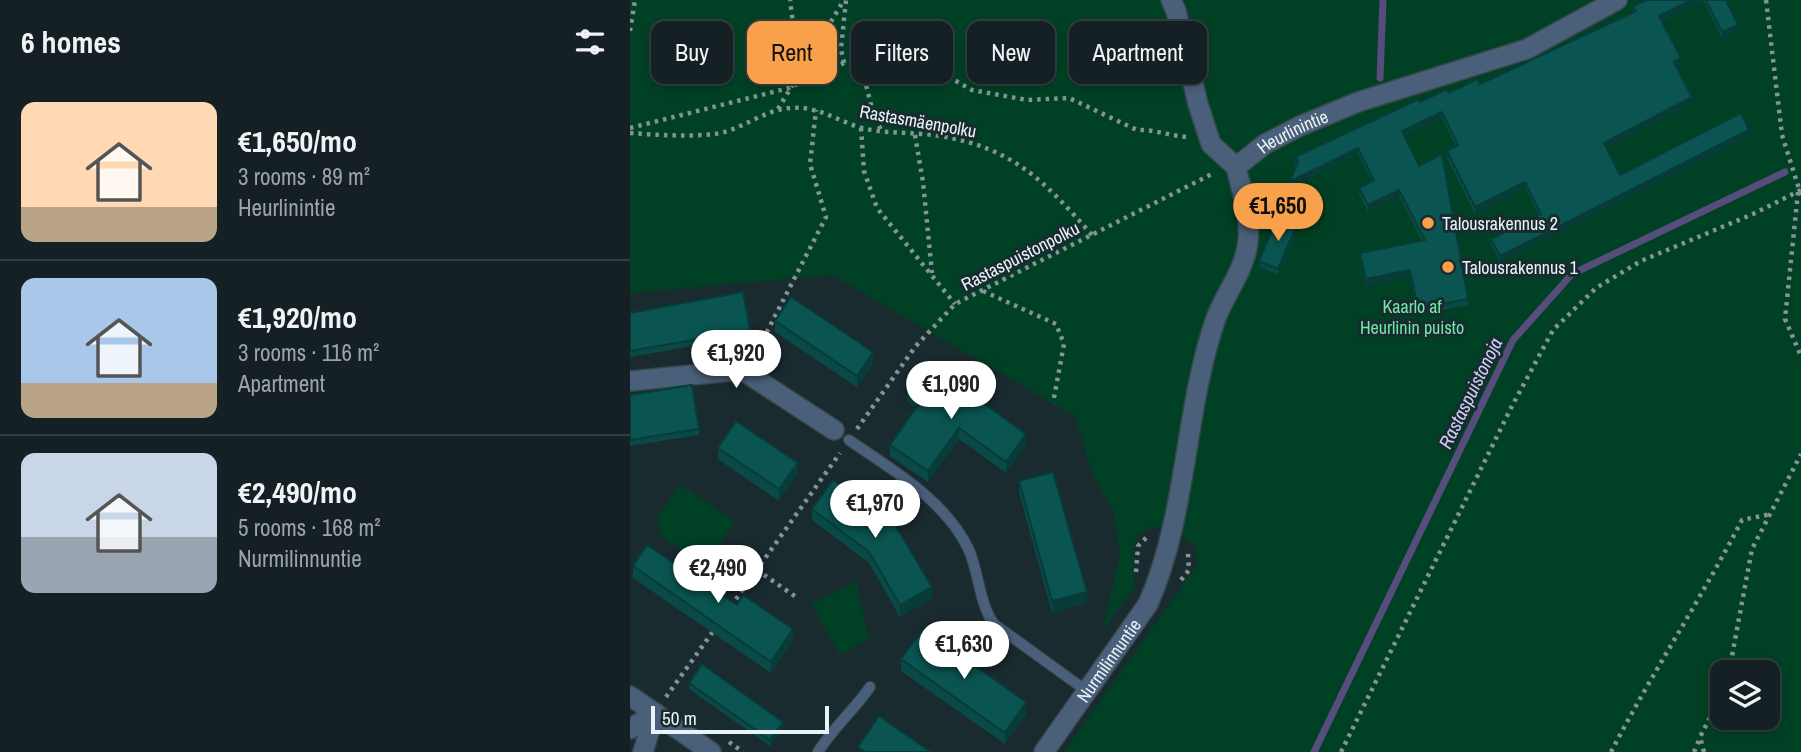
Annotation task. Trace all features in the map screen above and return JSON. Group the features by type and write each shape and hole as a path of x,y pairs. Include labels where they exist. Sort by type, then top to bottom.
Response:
{"street":[{"path":"1171,0 1198,104 1212,144 1236,167"},
{"name":"Heurlinintie","path":"1236,167 1265,144 1300,126 1358,102 1527,49 1617,0"},
{"name":"Nurmilinnuntie","path":"1044,752 1148,604 1163,563 1171,533 1185,445 1214,323 1238,277 1248,240 1236,167"},
{"path":"630,381 741,370 841,435"},
{"path":"630,696 660,705 711,752"},
{"path":"630,729 660,705"},
{"path":"643,752 660,705"}],"lane":[{"path":"841,435 918,488 943,513 967,545 978,572 987,614 994,624 1088,692"},
{"path":"818,752 833,728 854,709 870,687"}],"path":[{"path":"630,31 635,0"},
{"path":"789,88 793,23 790,0"},
{"path":"778,109 845,0"},
{"path":"844,63 841,48 845,0"},
{"path":"1766,0 1782,135 1800,192 1784,319 1801,356"},
{"path":"630,128 789,88 851,62"},
{"path":"953,79 972,90 1027,100 1069,98 1137,130 1149,130 1161,135 1212,144"},
{"path":"866,84 874,117 883,133"},
{"name":"Rastasmäenpolku","path":"630,133 716,134 740,127 778,109 816,110 861,128 883,133 938,136 1004,154 1052,189 1092,236"},
{"path":"746,372 826,217 810,164 816,110"},
{"path":"861,128 864,171 877,208 955,304"},
{"path":"915,135 923,182 932,276"},
{"name":"Rastaspuistonpolku","path":"725,614 757,570 841,435 955,304 1092,236 1203,176 1236,167"},
{"path":"1341,752 1512,406 1553,330 1596,288 1641,261 1800,192"},
{"path":"982,290 1056,324 1064,344 1053,403"},
{"path":"1731,660 1752,549 1801,454"},
{"path":"1611,752 1642,691 1702,596 1742,520 1771,514"},
{"path":"757,570 799,599"},
{"path":"660,705 718,625"},
{"path":"1694,752 1710,717"},
{"path":"1700,737 1704,752"}],"green space":[{"name":"Kaarlo af Heurlinin puisto","path":"630,0 1801,0 1801,752 1064,752 1197,565 1196,547 1177,531 1152,527 1137,536 1133,551 1135,587 1103,629 1120,555 1114,512 1093,476 1075,416 832,275 630,293"},
{"path":"680,484 735,521 706,566 661,536 658,517"},
{"path":"856,582 869,639 840,655 811,604"}],"building":[{"path":"1646,0 1691,0 1659,16 1681,58 1674,62 1692,97 1604,143 1620,175 1741,113 1749,130 1500,256 1491,239 1541,214 1525,182 1475,207 1447,151 1458,145 1442,112 1402,131 1419,166 1442,154 1468,299 1418,309 1410,270 1366,279 1360,253 1425,240 1399,190 1368,205 1359,188 1374,180 1358,148 1289,182 1298,162 1295,157 1419,99 1420,102 1447,89 1449,93 1477,79 1480,84 1636,11 1633,6"},
{"path":"1706,0 1726,0 1738,25 1722,32"},
{"path":"1278,216 1297,224 1278,269 1259,261"},
{"path":"743,292 750,330 630,351 630,313"},
{"path":"791,297 873,352 857,376 775,321"},
{"path":"927,362 1026,434 1006,462 959,428 928,471 890,445 921,401 907,390"},
{"path":"692,385 699,429 630,440 630,395"},
{"path":"736,421 798,463 779,489 718,448"},
{"path":"1053,472 1087,592 1052,601 1019,481"},
{"path":"833,480 892,523 889,526 894,523 932,587 900,605 869,552 812,509"},
{"path":"647,545 737,605 743,595 793,629 771,662 633,566"},
{"path":"923,629 1026,702 1005,733 901,659"},
{"path":"702,664 783,722 770,740 689,683"},
{"path":"879,716 931,752 865,752 858,747"}],"waterway":[{"path":"1380,78 1383,0"},
{"name":"Rastaspuistonoja","path":"1314,752 1513,340 1572,274 1785,172"}],"place":[{"name":"Talousrakennus 2","path":"1428,223"},
{"name":"Talousrakennus 1","path":"1448,267"}]}
